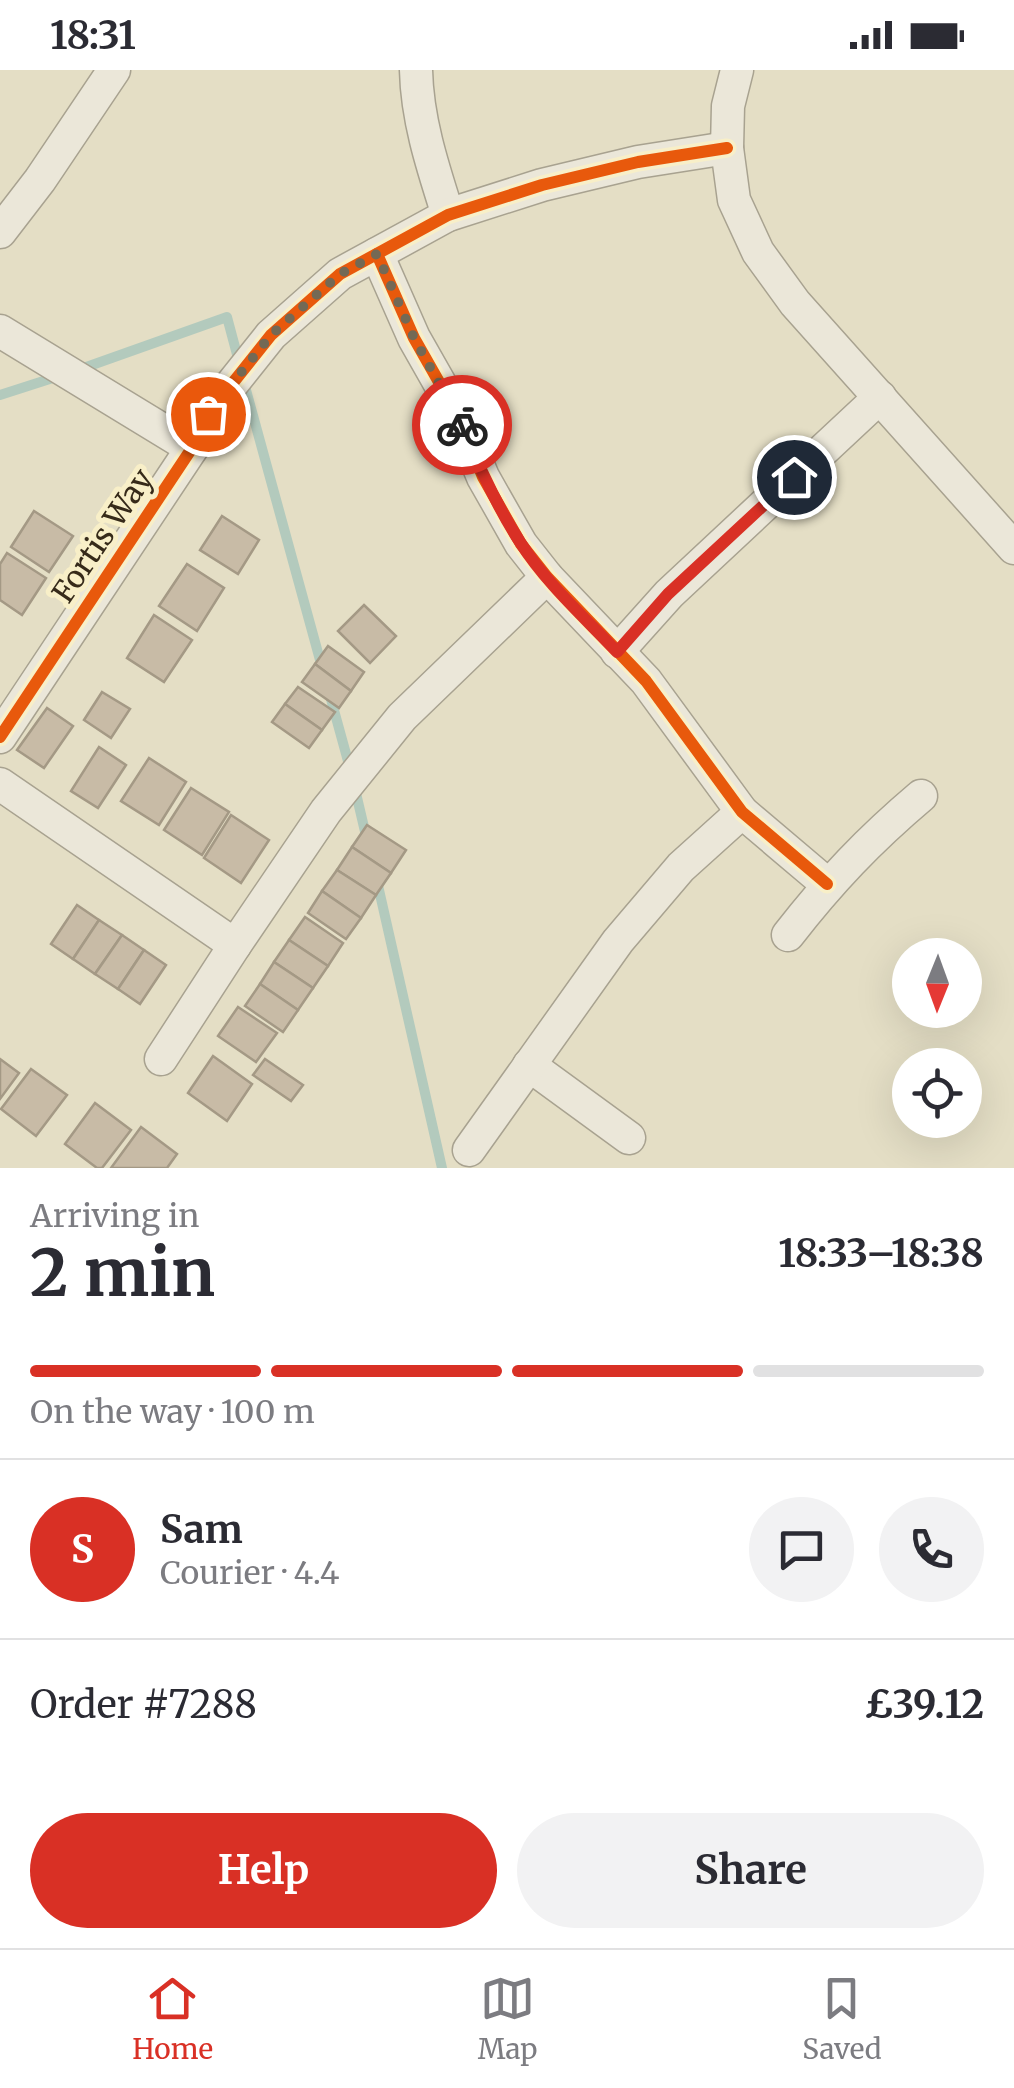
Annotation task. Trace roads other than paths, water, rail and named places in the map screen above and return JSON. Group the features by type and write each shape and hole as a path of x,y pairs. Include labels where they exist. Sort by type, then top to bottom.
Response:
{"street":[{"path":"0,232 114,70"},
{"path":"416,70 416,91 428,151 448,215"},
{"path":"737,70 728,106 727,148 734,200 758,252 795,303 1014,548"},
{"name":"Fortis Way","path":"0,737 192,448 208,414 271,335 340,274 448,215 542,185 638,162 727,148"},
{"path":"377,254 414,338 456,412 483,477 521,544 547,577 646,681 742,812 828,884"},
{"path":"0,332 192,448"},
{"path":"617,652 668,594 880,397"},
{"path":"161,1059 326,811 402,718 547,577"},
{"path":"0,784 235,945"},
{"path":"788,935 828,884 877,833 921,796"},
{"path":"469,1150 618,941 682,867 742,812"},
{"path":"529,1066 629,1138"}],"waterway":[{"path":"75,371 227,317 239,362"},
{"path":"0,395 59,376"},
{"path":"243,379 323,671"},
{"path":"329,692 351,772"},
{"path":"355,789 367,840"},
{"path":"377,881 442,1168"}]}
